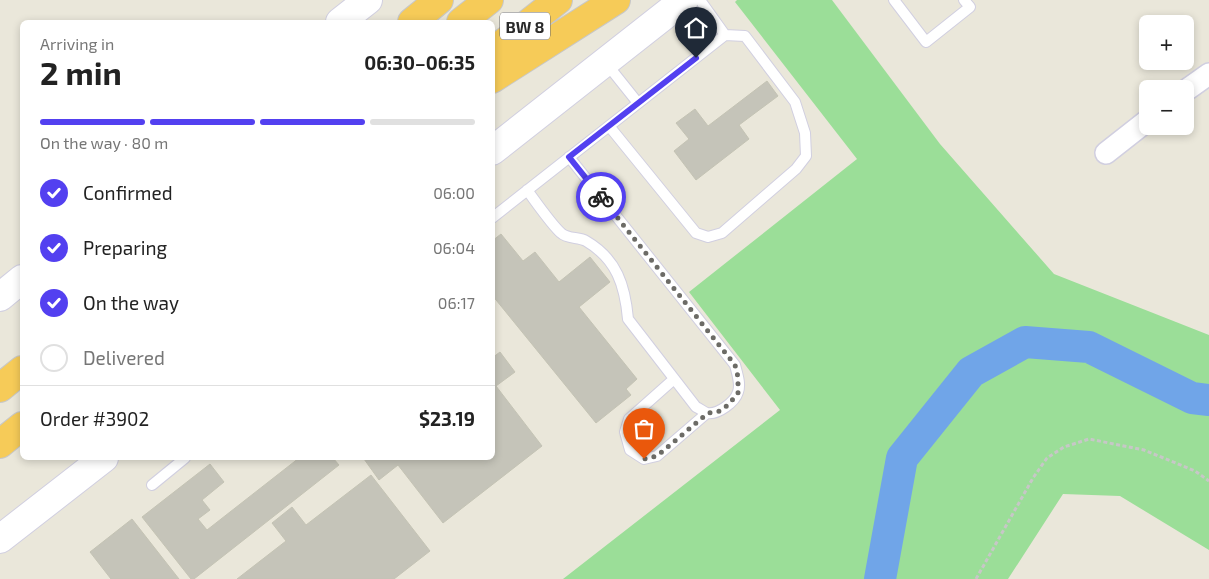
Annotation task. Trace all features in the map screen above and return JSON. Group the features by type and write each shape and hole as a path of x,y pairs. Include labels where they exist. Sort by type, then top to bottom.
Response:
{"highway":[{"path":"414,20 439,0"},
{"name":"BW 8","path":"464,20 489,0"},
{"name":"BW 8","path":"495,50 558,0"},
{"path":"495,77 616,0"},
{"path":"0,388 20,372"},
{"path":"0,444 20,428"}],"main road":[{"path":"343,20 368,0"},
{"path":"495,149 684,0"},
{"path":"0,297 20,281"},
{"path":"0,539 101,460"}],"street":[{"path":"1194,85 1209,74"},
{"path":"1106,153 1139,127"}],"lane":[{"path":"700,0 725,35"},
{"path":"894,0 926,42 970,7 964,0"},
{"path":"495,216 569,157 725,35 745,36 795,102 805,133 806,156 796,169 722,233 708,237 696,233 609,126"},
{"path":"605,62 638,103"},
{"path":"569,157 735,365 738,377 738,393 729,404 720,411 708,413 657,456 644,459 630,450 625,432 629,419 674,379"},
{"path":"528,190 562,234 584,240 602,251 619,275 627,304 628,319 696,407 708,413"},
{"path":"152,485 183,460"}],"path":[{"path":"976,579 1042,464 1047,458 1064,447 1089,440 1144,450 1195,471 1209,481"}],"green space":[{"path":"737,0 832,0 940,144 1054,274 1209,335 1209,550 1120,496 1063,494 1008,579 563,579 780,410 689,292 857,159 735,2"}],"building":[{"path":"767,81 778,96 739,125 749,139 696,180 674,151 689,139 676,123 695,109 708,126"},
{"path":"501,234 523,261 535,252 559,282 590,257 610,282 579,307 637,379 626,389 631,395 596,423 495,299 495,239"},
{"path":"500,352 515,372 496,386 542,446 443,523 398,465 379,480 365,460 495,460 495,356"},
{"path":"296,460 335,460 339,465 194,579 191,579 142,517 210,464 224,482 202,500 210,510 198,519 207,530"},
{"path":"371,475 430,551 394,579 237,579 286,541 272,523 292,507 306,525"},
{"path":"132,519 179,579 111,579 90,552"}],"waterway":[{"path":"880,579 902,458 971,372 1025,342 1089,347 1192,398 1209,400"}],"way so far":[{"path":"601,197 735,365 738,377 738,393 729,404 720,411 708,413 657,456 644,459"}],"route":[{"path":"601,197 569,157 696,58"}]}
